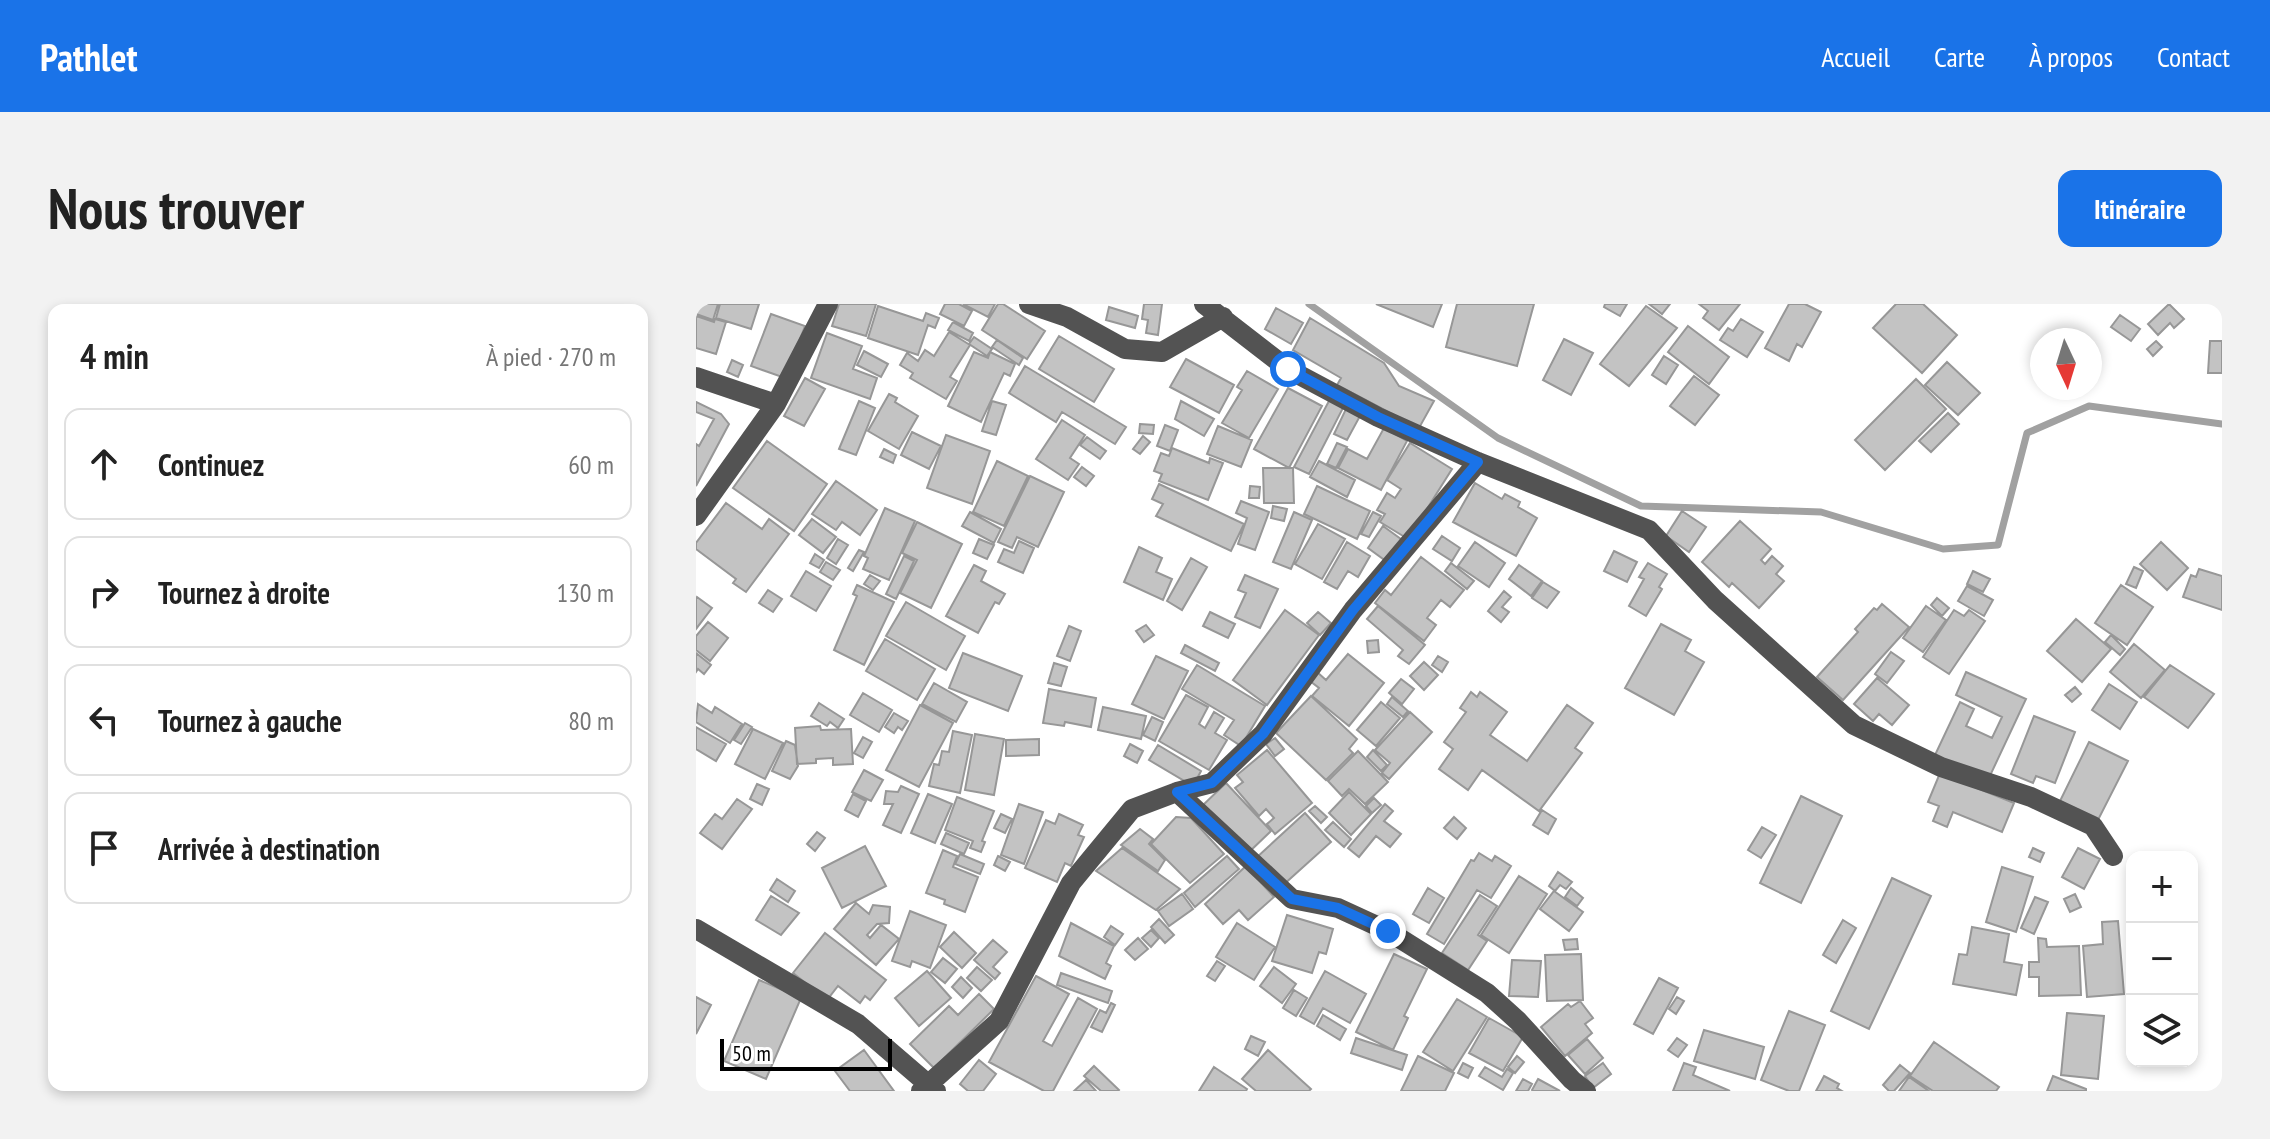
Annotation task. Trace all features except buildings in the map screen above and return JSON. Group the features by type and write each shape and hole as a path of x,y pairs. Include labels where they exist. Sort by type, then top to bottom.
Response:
{"street":[{"path":"696,516 776,404 828,304"},
{"path":"1029,304 1067,317 1125,349 1162,352 1223,317"},
{"path":"1204,304 1288,369 1378,417 1478,462 1649,530 1715,600 1854,725 1941,767 2031,797 2093,826 2113,856"},
{"path":"696,377 776,404"},
{"path":"696,929 858,1024 928,1089 999,1021 1071,883 1132,809 1212,783 1263,734 1353,610 1478,462"},
{"path":"1177,792 1292,899 1338,908 1388,931 1487,993 1586,1091"}],"waterway":[{"path":"1309,304 1498,438 1641,506 1821,512 1943,549 1998,545 2027,433 2089,406 2222,424"}],"route":[{"path":"1288,369 1378,417 1478,462 1353,610 1263,734 1212,783 1177,792 1292,899 1338,908 1388,931"}]}
